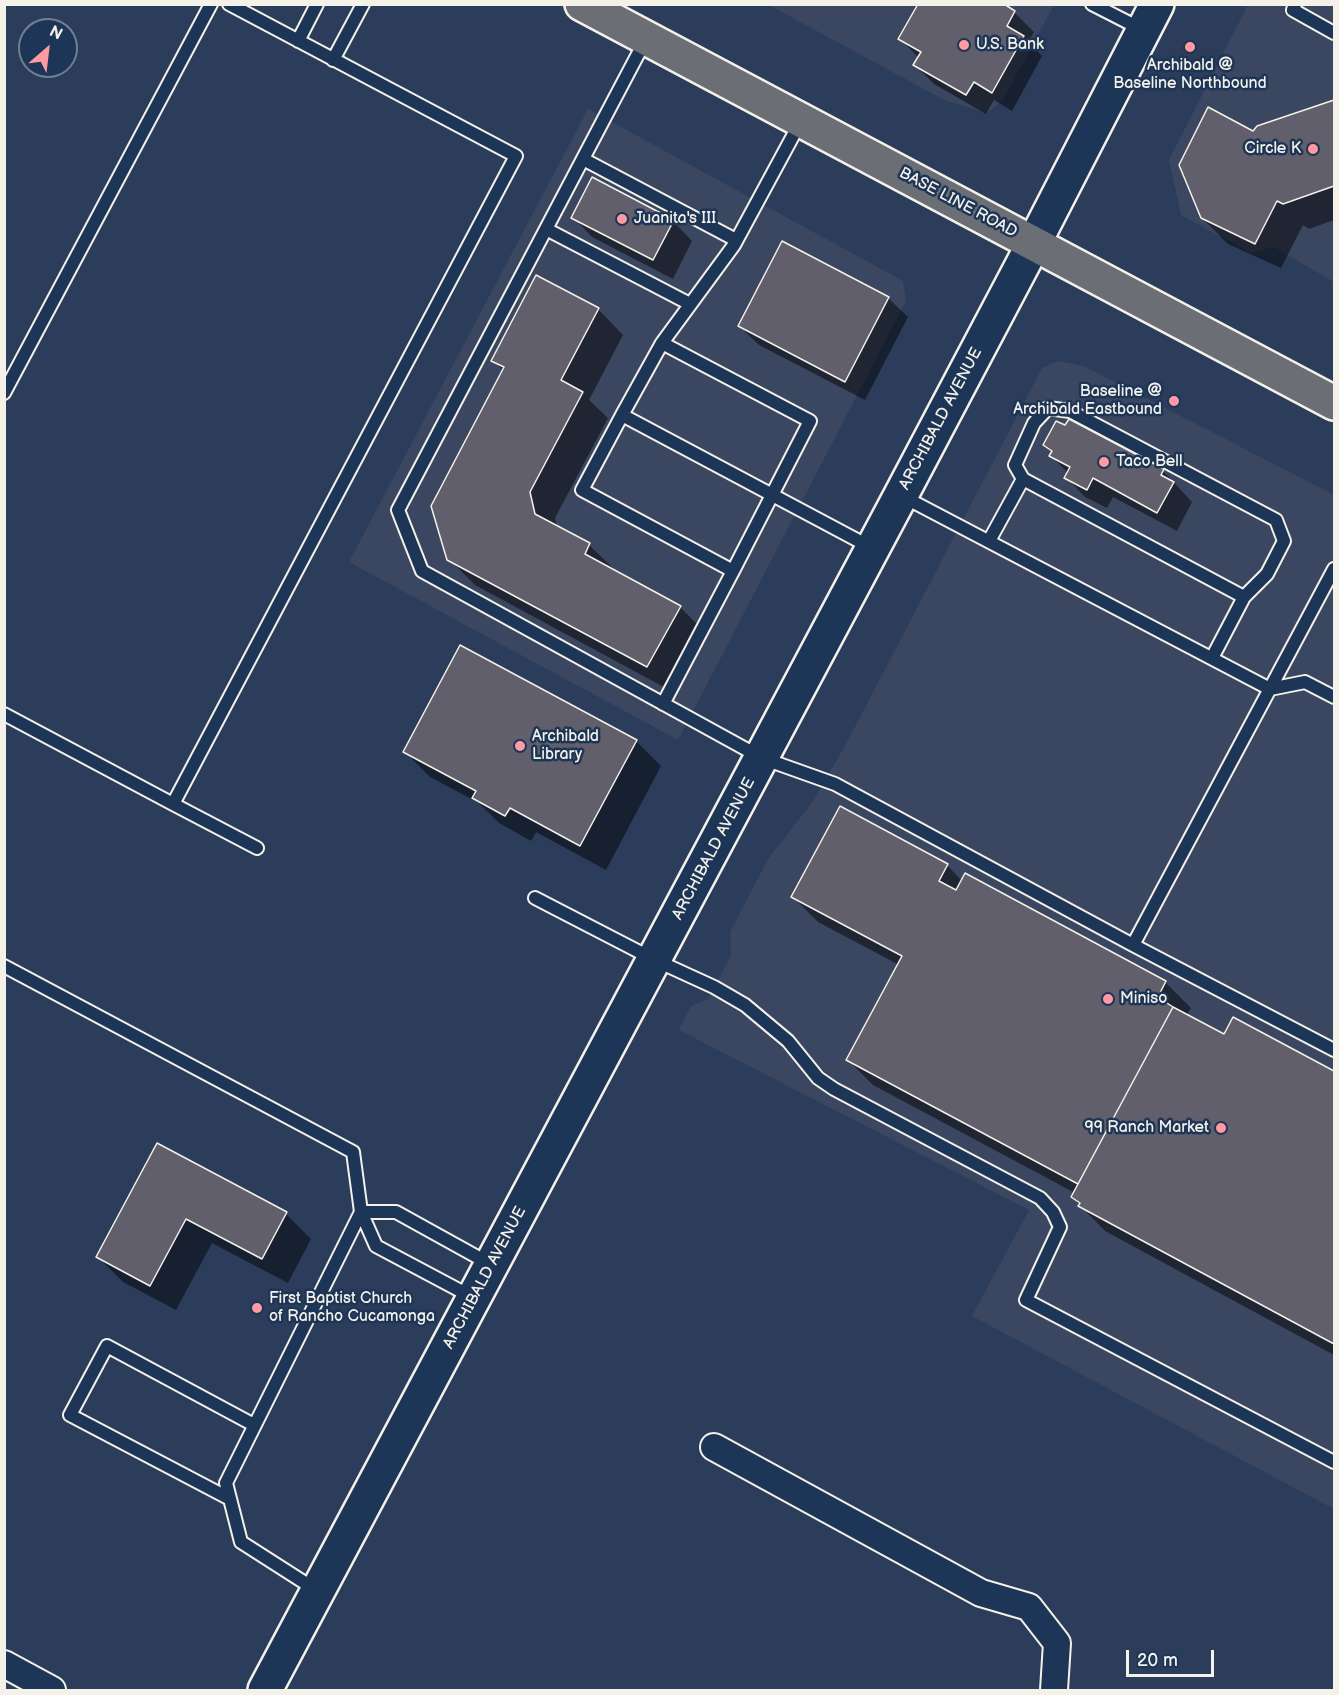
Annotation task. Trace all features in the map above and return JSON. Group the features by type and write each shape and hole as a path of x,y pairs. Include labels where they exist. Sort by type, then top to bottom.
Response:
{"main road":[{"name":"BASE LINE ROAD","path":"582,4 1334,401"},
{"name":"ARCHIBALD AVENUE","path":"265,1690 762,759 1150,18"}],"street":[{"path":"714,1447 981,1593 1029,1607 1057,1643 1054,1690"},
{"path":"4,1665 52,1690"}],"lane":[{"path":"4,393 211,4"},
{"path":"173,804 516,156 229,4"},
{"path":"298,41 317,4"},
{"path":"333,60 363,4"},
{"path":"1092,4 1150,18"},
{"path":"1295,4 1293,10 1335,33"},
{"path":"646,38 398,510 422,571 762,759 834,784 1133,945 1335,1050"},
{"path":"733,571 582,490 662,343 736,240 801,120"},
{"path":"583,159 736,240"},
{"path":"546,229 690,304"},
{"path":"662,343 810,421 663,704"},
{"path":"1212,658 1244,597 1267,574 1284,541 1276,520 1070,411 1048,408 1034,423 1015,465 1023,479 1244,597"},
{"path":"622,415 873,548"},
{"path":"989,541 1023,479"},
{"path":"901,495 1270,689 1305,682 1335,697"},
{"path":"1133,945 1335,569"},
{"path":"4,714 257,848"},
{"path":"535,898 655,960 714,987 745,1005 788,1041 818,1078 834,1089 1040,1198 1053,1212 1060,1227 1026,1300 1335,1462"},
{"path":"4,966 353,1152 360,1212 376,1246 474,1299"},
{"path":"360,1212 396,1212 492,1265"},
{"path":"318,1591 241,1542 226,1483 360,1212"},
{"path":"230,1499 70,1415 107,1346 254,1425"}],"shaded area":[{"path":"769,5 1054,5 1003,100 987,113 944,100"},
{"path":"1248,5 1334,5 1334,282 1274,247 1251,253 1181,215 1169,160"},
{"path":"588,109 903,281 906,301 678,740 349,562"},
{"path":"1057,361 1084,366 1334,495 1334,1509 972,1316 1029,1210 679,1030 691,1006 708,999 731,955 730,932 768,859 811,804 845,746 1042,368"}],"building":[{"name":"U.S. Bank","path":"918,4 1004,4 1015,11 1007,26 1024,36 992,93 974,82 966,95 913,65 921,52 898,39"},
{"path":"1334,100 1334,186 1283,204 1277,201 1255,244 1201,218 1179,165 1208,107 1253,131 1257,126"},
{"name":"Juanita's III","path":"592,177 674,220 653,260 571,218"},
{"path":"782,241 889,297 845,382 738,326"},
{"path":"536,275 599,308 561,380 583,392 530,492 535,514 590,543 585,554 681,606 647,667 447,560 431,506 504,367 491,361"},
{"name":"Taco Bell","path":"1069,419 1164,469 1161,475 1174,482 1157,513 1093,478 1087,490 1064,478 1070,467 1049,456 1052,451 1043,445 1056,421 1065,425"},
{"name":"Archibald Library","path":"460,645 637,740 580,846 510,808 505,816 472,798 476,791 403,752"},
{"path":"840,806 948,864 939,881 956,890 965,873 1166,981 1158,997 1173,1007 1078,1184 846,1060 902,956 791,897"},
{"name":"99 Ranch Market","path":"1173,1007 1224,1034 1233,1017 1334,1071 1334,1344 1078,1206 1080,1203 1071,1197"},
{"path":"157,1143 287,1212 262,1259 186,1219 150,1286 96,1257"}],"place":[{"name":"U.S. Bank","path":"964,45"},
{"name":"Archibald @ Baseline Northbound","path":"1190,47"},
{"name":"Circle K","path":"1313,149"},
{"name":"Juanita's III","path":"622,219"},
{"name":"Baseline @ Archibald Eastbound","path":"1174,401"},
{"name":"Taco Bell","path":"1104,462"},
{"name":"Archibald Library","path":"520,746"},
{"name":"Miniso","path":"1108,999"},
{"name":"99 Ranch Market","path":"1221,1128"},
{"name":"First Baptist Church of Rancho Cucamonga","path":"257,1308"}]}
